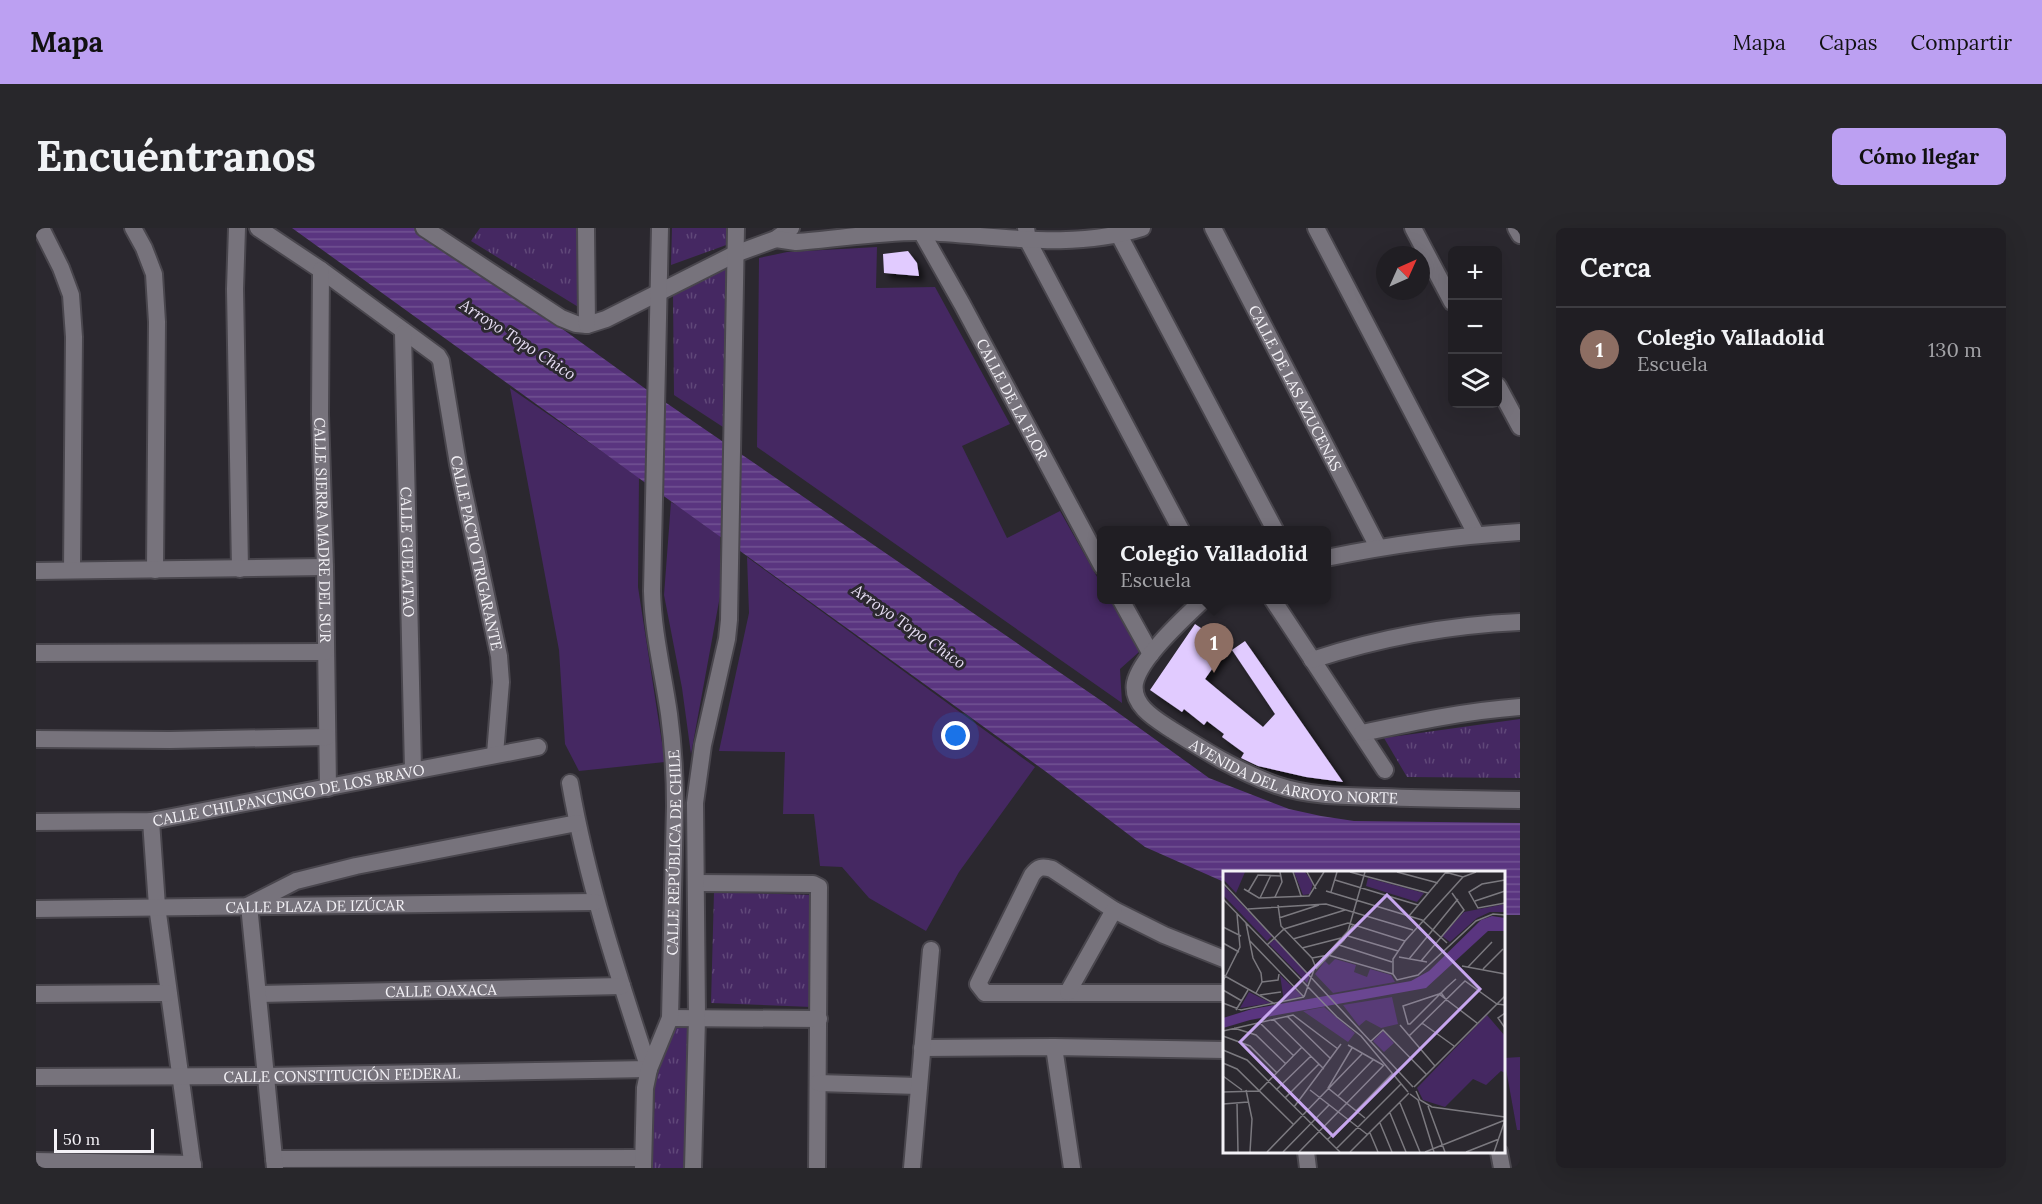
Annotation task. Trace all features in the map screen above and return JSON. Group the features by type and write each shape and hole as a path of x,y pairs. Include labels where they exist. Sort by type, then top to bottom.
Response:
{"street":[{"path":"41,228 61,268 70,295 74,337 72,570"},
{"path":"133,228 154,274 157,322 155,570"},
{"path":"237,228 235,289 240,569"},
{"path":"258,228 321,270 403,333"},
{"path":"424,228 561,318 576,324 587,325 606,319 735,254 794,233 921,230 1119,235 1142,228"},
{"path":"586,228 587,325"},
{"name":"CALLE REPÚBLICA DE CHILE","path":"643,1163 643,1112 649,1070 670,1018 675,774 669,713 652,620 660,228"},
{"name":"CALLE REPÚBLICA DE CHILE","path":"693,1168 697,1018 697,780 727,639 732,541 736,228"},
{"name":"CALLE DE LAS AZUCENAS","path":"1213,228 1378,547"},
{"path":"1316,228 1476,534"},
{"path":"1413,228 1451,300"},
{"path":"1516,228 1520,235"},
{"name":"CALLE DE LA FLOR","path":"921,230 1097,559"},
{"path":"1027,234 1178,526"},
{"path":"1119,235 1272,526"},
{"name":"CALLE SIERRA MADRE DEL SUR","path":"321,270 320,414 328,788"},
{"name":"CALLE PACTO TRIGARANTE","path":"403,333 441,361 458,464 499,656 501,682 495,754"},
{"name":"CALLE GUELATAO","path":"403,333 413,770"},
{"path":"1502,395 1520,428"},
{"path":"1331,557 1378,547 1476,534 1520,532"},
{"path":"36,571 325,567"},
{"path":"1123,604 1151,654"},
{"name":"AVENIDA DEL ARROYO NORTE","path":"1199,604 1151,654 1138,673 1134,686 1141,707 1224,764 1278,786 1325,796 1520,800"},
{"path":"1276,604 1385,770"},
{"path":"1312,660 1351,647 1425,632 1478,624 1520,622"},
{"path":"36,653 325,652"},
{"path":"1362,733 1490,709 1520,707"},
{"path":"36,739 170,740 327,737"},
{"name":"CALLE CHILPANCINGO DE LOS BRAVO","path":"36,822 151,821 538,747"},
{"path":"570,783 595,902 649,1070"},
{"path":"36,1161 193,1166 157,906 151,821"},
{"path":"577,823 356,866 296,881 249,905 275,1163 643,1163"},
{"path":"1223,959 1164,935 1114,910 1052,869 1039,867 1032,875 978,984 985,993 1223,993"},
{"path":"696,883 813,884 819,887 817,1168"},
{"name":"CALLE PLAZA DE IZÚCAR","path":"36,909 595,902"},
{"path":"1068,992 1114,910"},
{"path":"912,1168 930,950"},
{"name":"CALLE OAXACA","path":"259,994 622,986"},
{"path":"36,994 168,993"},
{"path":"670,1018 819,1020"},
{"path":"922,1048 1054,1047 1223,1050"},
{"path":"1054,1047 1072,1168"},
{"name":"CALLE CONSTITUCIÓN FEDERAL","path":"36,1077 649,1070"},
{"path":"818,1083 918,1086"},
{"path":"1306,1153 1308,1168"},
{"path":"1500,1153 1502,1168"}],"green space":[{"path":"480,228 579,228 580,308 471,241"},
{"path":"672,228 730,228 729,244 671,265"},
{"path":"877,247 876,288 935,287 1010,424 962,446 1007,538 1060,511 1097,577 1097,604 1112,604 1139,652 1120,669 1122,703 757,447 759,258 787,252"},
{"path":"730,265 723,427 674,395 673,293"},
{"path":"510,388 639,477 638,587 665,762 579,771 565,744 559,650"},
{"path":"671,502 720,530 720,596 691,754 682,688 664,595"},
{"path":"747,557 1035,767 959,872 926,931 869,898 842,867 820,866 814,814 783,814 785,752 719,751 749,613"},
{"path":"1520,719 1520,778 1407,777 1384,738"},
{"path":"714,892 815,895 812,1007 711,1003"},
{"path":"678,1023 688,1024 687,1168 652,1168 656,1062"},
{"path":"1520,1057 1520,1130 1517,1130 1505,1058"}],"water":[{"name":"Arroyo Topo Chico","path":"292,228 422,228 643,387 1106,704 1209,778 1289,809 1354,821 1520,823 1520,915 1505,915 1505,871 1223,871 1223,882 1145,847 1045,771"}],"building":[{"path":"908,251 917,263 919,276 884,273 883,254"},
{"path":"1195,624 1228,646 1205,679 1263,727 1275,714 1232,650 1245,641 1343,782 1306,777 1258,766 1241,758 1244,753 1222,737 1224,734 1207,721 1204,725 1184,709 1182,712 1150,690"}],"place":[{"name":"Colegio Valladolid","path":"1214,673"}]}
